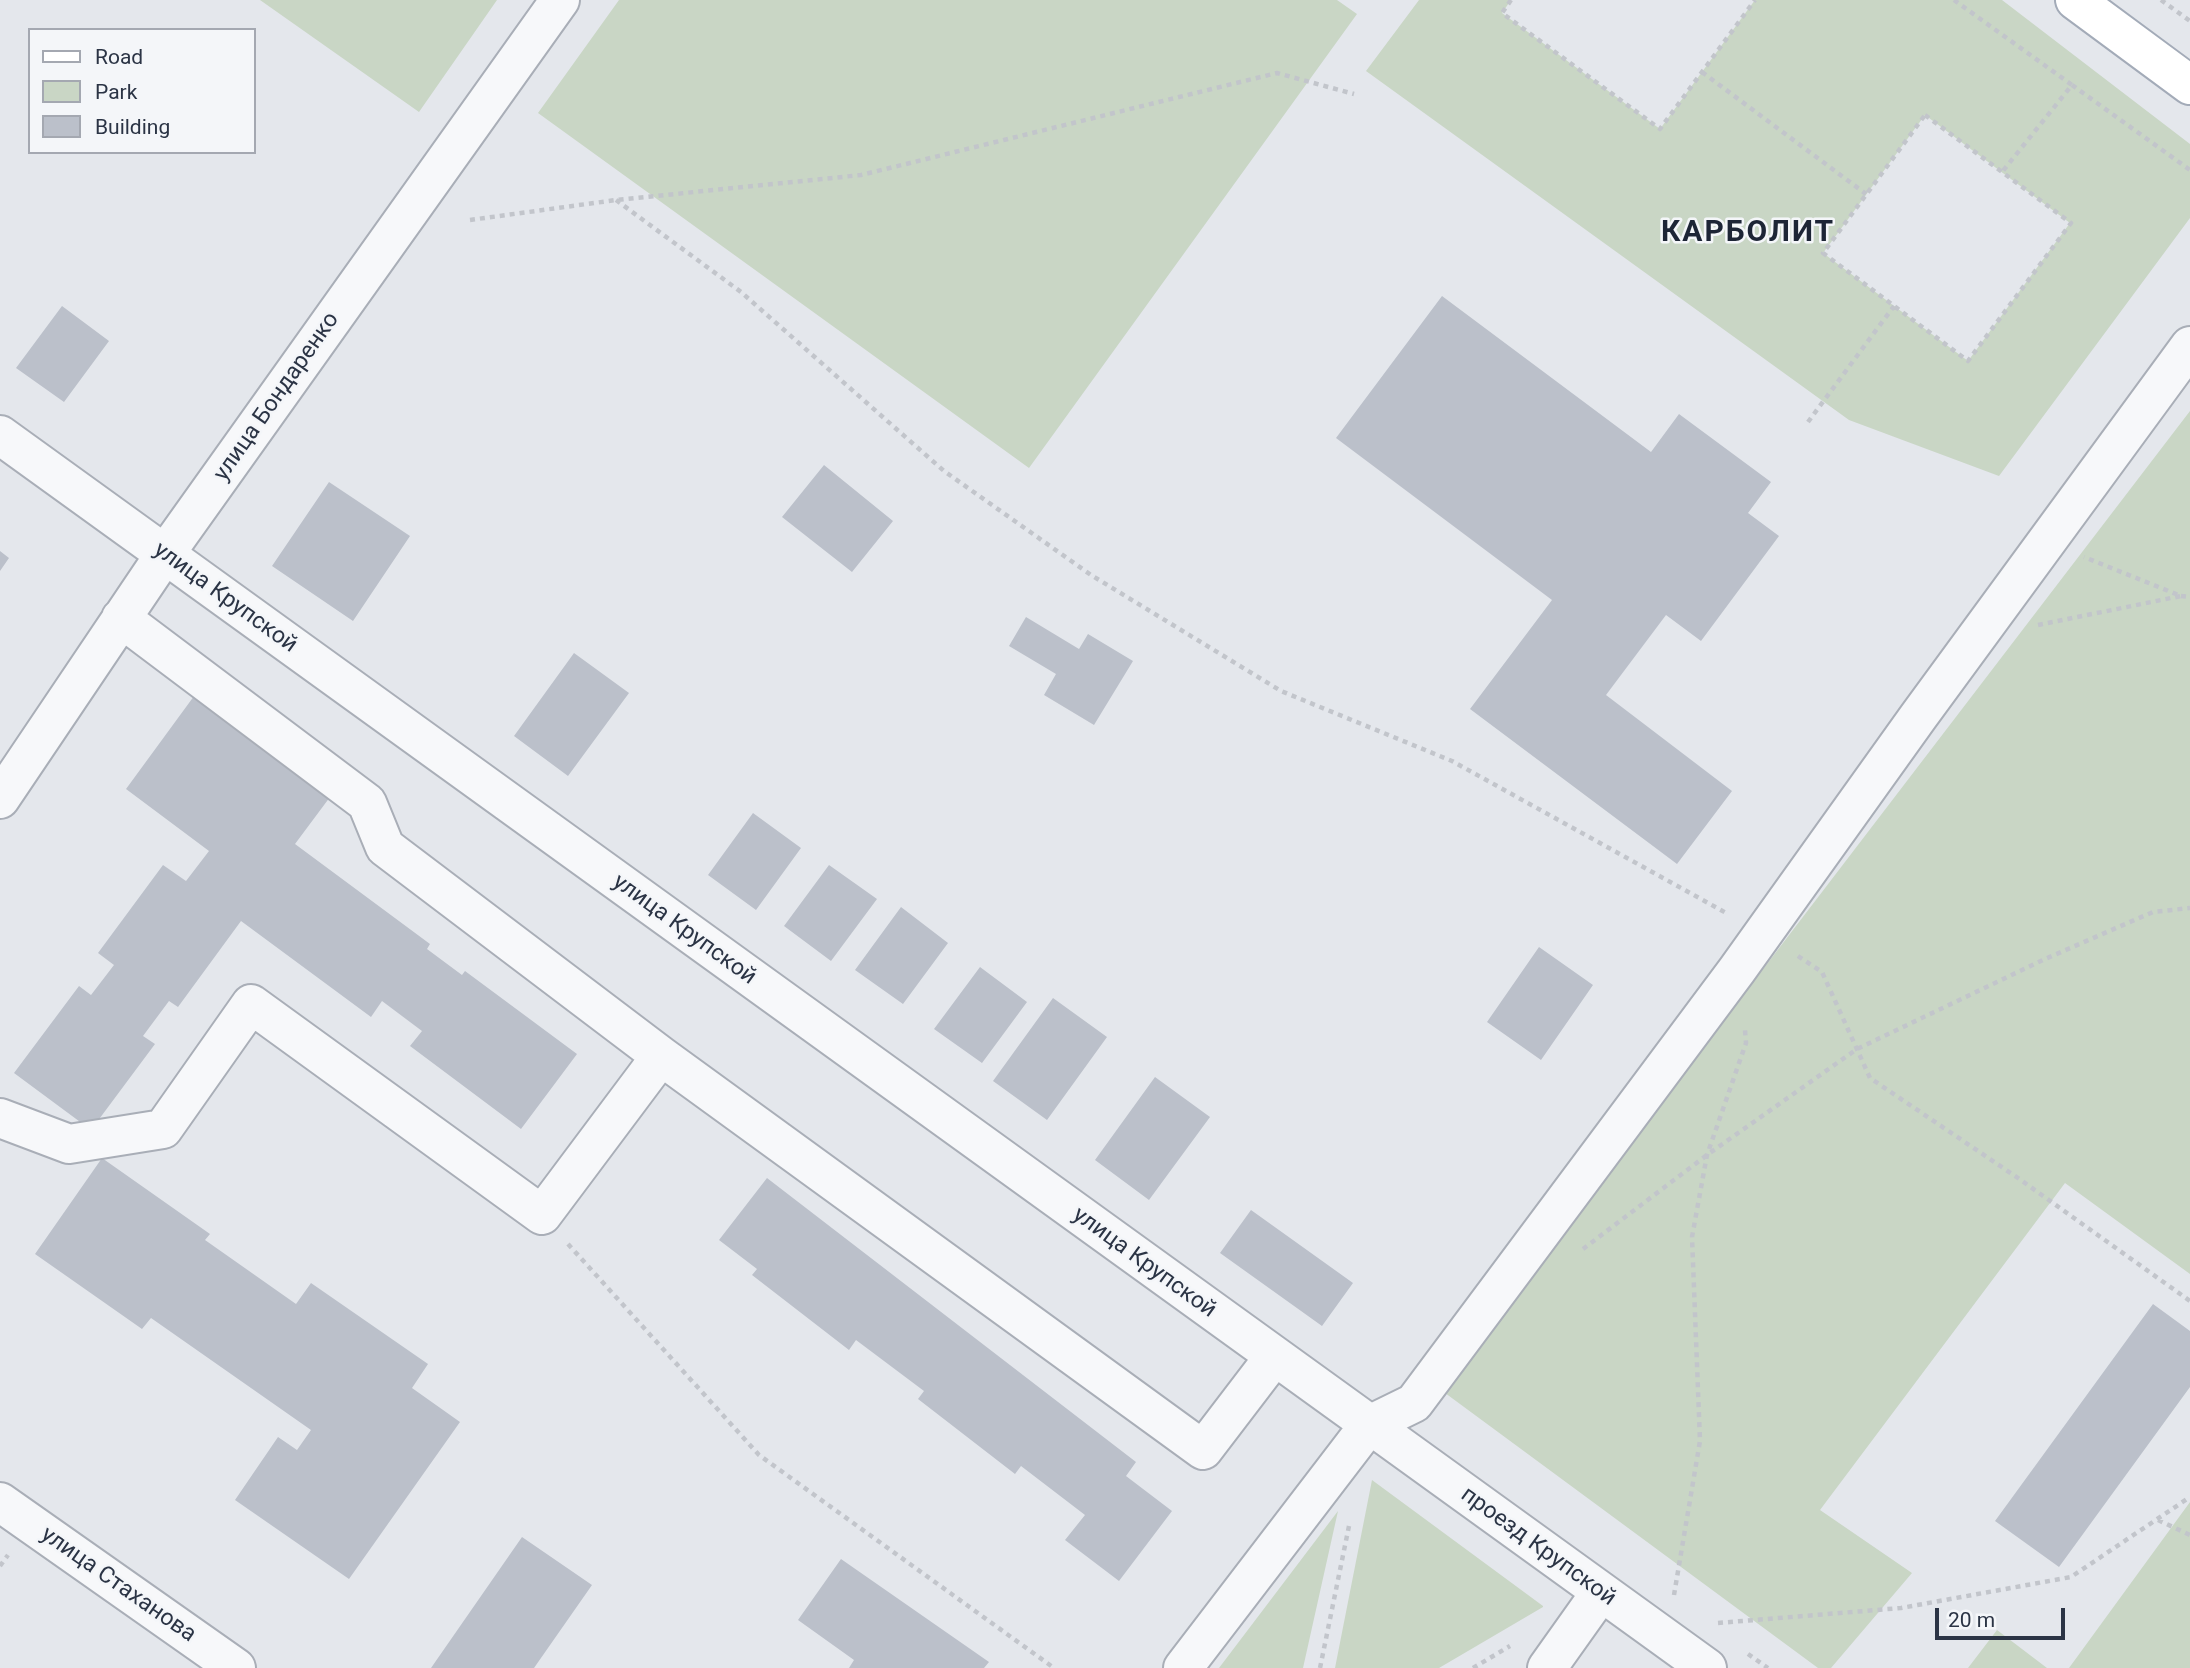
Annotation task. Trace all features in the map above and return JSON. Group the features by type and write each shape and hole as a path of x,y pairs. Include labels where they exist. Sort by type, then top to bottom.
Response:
{"main road":[{"path":"2075,0 2190,85"}],"street":[{"name":"улица Бондаренко","path":"0,799 165,554 560,0"},
{"path":"1183,1668 1369,1425 1414,1403 1737,970 2190,346"},
{"name":"улица Крупской","path":"0,435 1369,1425"},
{"path":"121,618 367,803 385,848 661,1056 1203,1450 1274,1357"},
{"path":"0,1118 69,1144 163,1129 251,1003 542,1215 661,1056"},
{"name":"проезд Крупской","path":"1369,1425 1601,1592 1666,1616 1707,1668"},
{"name":"улица Стаханова","path":"0,1502 236,1668"},
{"path":"1547,1668 1601,1592"}],"path":[{"path":"1511,0 1502,13 1660,129 1755,0"},
{"path":"1954,0 2190,170"},
{"path":"2161,0 2190,22"},
{"path":"1702,72 1866,194"},
{"path":"470,220 616,200 861,175 1277,73 1354,94"},
{"path":"2002,172 2072,85"},
{"path":"1925,115 2071,223 1968,361 1823,253 1866,194 1925,115"},
{"path":"616,200 741,292 944,471 1091,575 1281,691 1452,761 1762,933 1822,972 1870,1078 2029,1186 2190,1301"},
{"path":"1808,422 1894,306"},
{"path":"2046,542 2181,596 2190,597"},
{"path":"1976,638 2181,596"},
{"path":"1577,1254 1707,1156 1857,1049 2152,912 2190,908"},
{"path":"1737,970 1746,1043 1707,1156 1692,1237 1700,1441 1666,1616 1706,1624 1901,1608 2070,1577 2190,1497"},
{"path":"542,1215 759,1455 1054,1668"},
{"path":"1320,1668 1350,1519"},
{"path":"2157,1520 2190,1535"}],"green space":[{"path":"260,0 497,0 419,112"},
{"path":"619,0 1337,0 1357,14 1029,468 538,113"},
{"path":"1419,0 1511,0 1502,13 1660,129 1755,0 2002,0 2190,144 2190,218 1999,476 1849,420 1366,71","holes":["1925,115 2070,223 1968,361 1823,253"]},
{"path":"2190,411 2190,1274 2065,1183 1820,1510 1912,1573 1831,1668 1818,1668 1441,1390"},
{"path":"1372,1480 1543,1607 1439,1668 1335,1668"},
{"path":"2190,1502 2190,1668 2069,1668"},
{"path":"1338,1511 1303,1668 1219,1668"},
{"path":"1997,1630 2047,1668 1968,1668"}],"building":[{"path":"1442,296 1651,452 1679,414 1771,482 1748,513 1779,536 1701,641 1666,615 1606,695 1732,791 1677,864 1470,709 1552,600 1336,438"},
{"path":"62,306 109,341 64,402 16,368"},
{"path":"824,465 893,521 852,572 782,517"},
{"path":"329,482 410,536 353,621 272,566"},
{"path":"0,551 9,558 0,571"},
{"path":"1026,617 1079,649 1088,634 1133,661 1094,725 1044,695 1056,674 1009,646"},
{"path":"574,653 629,693 568,776 514,736"},
{"path":"197,692 333,793 295,844 430,944 427,949 462,975 465,971 577,1054 521,1129 410,1046 422,1031 382,1001 371,1017 241,921 178,1007 169,1001 143,1036 155,1044 91,1130 14,1073 79,986 91,995 114,965 98,953 163,865 186,881 209,851 126,789"},
{"path":"753,813 801,848 756,910 708,875"},
{"path":"829,865 877,899 831,961 784,926"},
{"path":"901,907 948,943 903,1004 855,970"},
{"path":"1539,947 1593,985 1541,1060 1487,1022"},
{"path":"980,967 1027,1002 982,1063 934,1029"},
{"path":"1053,998 1107,1037 1047,1120 993,1081"},
{"path":"1155,1077 1210,1117 1149,1200 1095,1160"},
{"path":"102,1158 210,1234 205,1240 296,1304 311,1283 428,1364 412,1388 460,1422 349,1579 235,1500 278,1437 297,1450 311,1430 151,1318 142,1329 35,1254"},
{"path":"767,1178 1136,1462 1126,1476 1172,1511 1119,1581 1065,1540 1085,1515 1021,1466 1015,1474 918,1399 924,1391 856,1340 849,1350 752,1275 757,1269 719,1240"},
{"path":"1251,1210 1353,1283 1322,1326 1220,1253"},
{"path":"2153,1304 2190,1331 2190,1387 2059,1567 1995,1521"},
{"path":"522,1537 592,1585 534,1668 431,1668"},
{"path":"841,1559 989,1662 984,1668 849,1668 854,1660 798,1620"}],"district":[{"name":"КАРБОЛИТ","path":"1748,233"}]}
